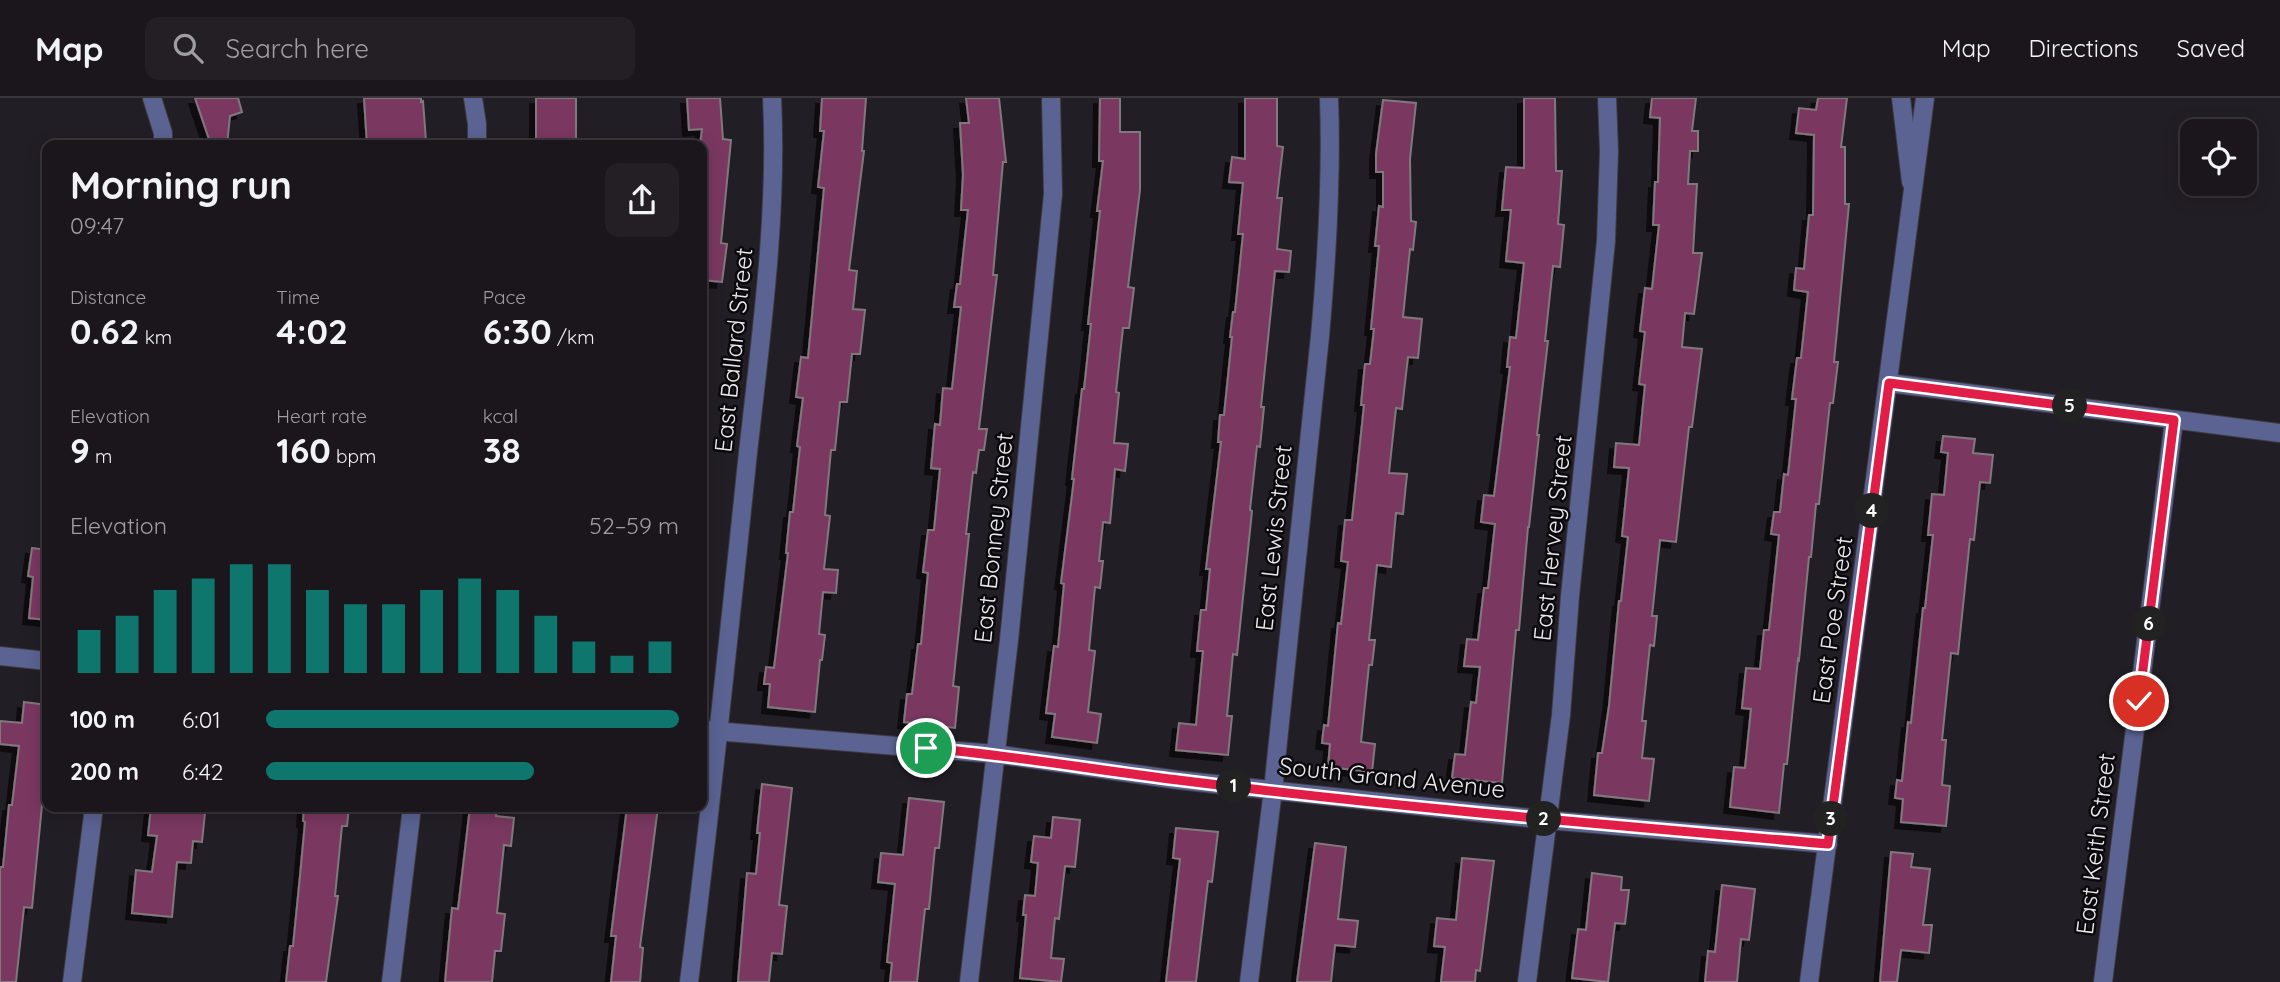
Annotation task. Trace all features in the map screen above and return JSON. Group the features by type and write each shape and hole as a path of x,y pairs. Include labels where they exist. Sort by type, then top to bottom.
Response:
{"street":[{"path":"152,98 163,140"},
{"path":"473,98 477,140"},
{"name":"East Ballard Street","path":"707,767 770,240 775,152 772,98"},
{"name":"East Bonney Street","path":"969,982 1053,194 1051,98"},
{"name":"East Lewis Street","path":"1249,982 1273,790 1326,276 1331,158 1329,98"},
{"name":"East Hervey Street","path":"1527,982 1561,715 1570,596 1606,241 1609,151 1607,98"},
{"path":"1901,98 1912,196"},
{"name":"East Poe Street","path":"1810,982 1925,98"},
{"path":"1889,383 2280,433"},
{"name":"East Keith Street","path":"2104,982 2174,420"},
{"path":"0,656 42,660"},
{"name":"South Grand Avenue","path":"710,731 995,754 1178,780 1548,820 1828,844"},
{"path":"72,982 93,812"},
{"path":"391,982 411,812"},
{"name":"East Ballard Street","path":"689,982 703,812"}],"building":[{"path":"195,98 238,98 242,112 230,116 228,140 209,140"},
{"path":"364,98 421,98 426,140 367,140"},
{"path":"536,98 576,98 576,140 536,140"},
{"path":"687,98 720,98 723,139 731,140 721,243 727,244 722,282 707,280 707,140 701,140 702,129 689,130"},
{"path":"822,98 866,98 864,151 849,270 857,271 853,309 865,310 860,354 852,354 847,402 840,402 835,450 831,450 825,515 830,516 824,569 838,570 836,593 823,592 819,634 825,635 815,712 768,707 770,684 764,684 766,667 774,668 788,553 790,512 793,512 800,447 797,446 803,398 796,397 801,357 808,358 824,188 818,187 824,131 820,131"},
{"path":"966,98 999,98 1006,162 1003,162 993,275 997,275 979,429 987,429 984,450 979,450 976,473 973,472 966,534 969,534 953,686 959,687 955,728 904,722 907,694 912,694 918,644 921,644 928,573 923,572 928,530 934,530 940,469 931,468 935,424 940,425 943,388 952,389 961,307 954,307 957,284 960,284 968,210 961,210 963,175 960,123 969,123"},
{"path":"1100,98 1120,98 1120,132 1140,132 1140,190 1128,287 1134,288 1129,328 1123,328 1116,392 1119,393 1114,443 1128,444 1125,471 1115,469 1110,523 1103,522 1099,561 1103,561 1100,588 1095,587 1089,650 1095,651 1088,712 1101,714 1097,743 1052,737 1055,714 1046,713 1054,646 1058,647 1064,584 1061,583 1091,324 1088,324 1103,161 1099,161"},
{"path":"1245,98 1277,98 1277,146 1283,147 1277,198 1282,198 1277,249 1291,251 1289,272 1275,271 1261,407 1264,407 1260,447 1257,446 1237,655 1233,654 1227,716 1232,716 1228,755 1176,750 1179,723 1196,725 1203,651 1197,651 1201,610 1206,610 1210,569 1206,569 1221,442 1218,442 1220,415 1224,415 1230,337 1243,234 1238,234 1243,183 1229,182 1232,157 1245,159"},
{"path":"1524,98 1555,98 1556,171 1562,171 1558,224 1564,225 1560,267 1553,266 1539,435 1519,630 1516,630 1502,783 1452,778 1455,754 1465,755 1471,702 1476,703 1480,667 1464,666 1467,639 1478,640 1484,588 1488,588 1495,524 1481,522 1484,495 1494,496 1510,367 1507,367 1510,337 1516,338 1524,263 1506,261 1511,210 1502,210 1506,167 1524,168"},
{"path":"1652,98 1696,98 1692,131 1698,131 1698,151 1690,151 1688,184 1697,184 1693,253 1702,253 1694,314 1685,313 1682,347 1702,349 1692,427 1689,427 1676,542 1660,540 1652,616 1657,616 1654,646 1650,645 1642,721 1646,721 1642,758 1654,759 1649,801 1594,795 1598,753 1602,753 1609,706 1628,537 1622,536 1629,468 1614,467 1616,443 1639,445 1645,385 1639,384 1645,332 1640,331 1645,288 1652,289 1659,225 1653,225 1655,182 1658,182 1660,118 1650,117"},
{"path":"1818,98 1847,98 1841,147 1845,147 1845,204 1849,204 1834,362 1838,362 1809,557 1787,764 1784,764 1779,813 1730,807 1734,767 1745,768 1751,709 1742,708 1746,668 1760,669 1764,630 1769,630 1779,535 1771,534 1774,512 1780,512 1784,474 1788,475 1796,399 1792,399 1797,358 1801,358 1808,292 1794,290 1796,268 1804,269 1809,215 1813,215 1814,135 1796,133 1799,108 1816,110"},
{"path":"1383,100 1416,103 1410,159 1411,221 1416,222 1413,250 1410,249 1403,317 1422,319 1418,358 1408,357 1402,409 1396,408 1389,473 1407,474 1403,514 1396,513 1391,567 1377,565 1369,640 1375,640 1372,665 1369,665 1361,742 1375,744 1372,772 1328,767 1330,744 1322,743 1324,725 1328,726 1338,623 1341,624 1348,562 1341,561 1345,520 1352,520 1364,405 1361,405 1365,364 1370,364 1374,329 1371,329 1379,246 1375,246 1379,206 1383,207 1383,172 1376,172 1376,154"},
{"path":"1943,436 1975,439 1973,453 1993,455 1990,483 1980,482 1974,540 1970,539 1958,654 1951,653 1942,740 1946,740 1942,785 1950,786 1946,826 1901,822 1903,799 1895,798 1897,780 1902,781 1925,608 1933,535 1928,535 1932,494 1944,495 1948,453 1941,452"},
{"path":"32,548 42,549 42,619 29,618 33,577 28,576"},
{"path":"24,702 42,704 42,805 32,908 24,907 16,982 0,982 0,867 3,867 9,805 12,805 19,746 0,744 0,721 22,723"},
{"path":"762,784 792,788 779,905 787,906 782,954 772,953 769,982 738,982 747,873 756,874"},
{"path":"909,798 944,802 939,848 935,848 929,909 925,909 917,982 890,982 892,963 887,962 895,884 878,882 881,853 903,855"},
{"path":"150,812 205,813 202,842 193,841 191,863 177,862 172,917 132,913 136,870 152,872 157,836 148,835"},
{"path":"304,812 348,812 347,826 342,826 335,896 338,896 326,982 286,982 290,946 293,946"},
{"path":"469,812 496,812 496,816 514,818 511,846 504,845 497,913 505,914 501,951 495,951 492,982 445,982 452,908 458,909"},
{"path":"626,812 657,812 640,947 643,948 640,982 611,982 616,936 611,936"},
{"path":"1053,817 1080,820 1075,867 1065,866 1059,919 1055,918 1051,958 1064,959 1061,982 1020,978 1026,915 1023,915 1025,895 1035,896 1038,863 1031,862 1034,836 1051,838"},
{"path":"1176,828 1218,832 1212,882 1208,881 1196,982 1166,982 1180,859 1173,858"},
{"path":"1315,843 1346,847 1338,919 1358,921 1355,947 1335,945 1331,982 1297,982"},
{"path":"1891,852 1913,854 1911,867 1930,869 1923,925 1932,925 1929,953 1901,950 1897,982 1880,982"},
{"path":"1462,858 1494,861 1480,971 1476,970 1475,982 1441,982 1445,947 1434,946 1437,918 1456,920"},
{"path":"1592,873 1622,877 1621,890 1629,890 1625,924 1615,923 1608,982 1572,978 1578,929 1586,930"},
{"path":"1722,885 1755,889 1749,940 1741,939 1737,982 1705,982 1708,951 1715,952"}],"route":[{"path":"926,748 995,754 1178,780 1548,820 1828,844 1889,383 2174,420 2139,701"}]}
